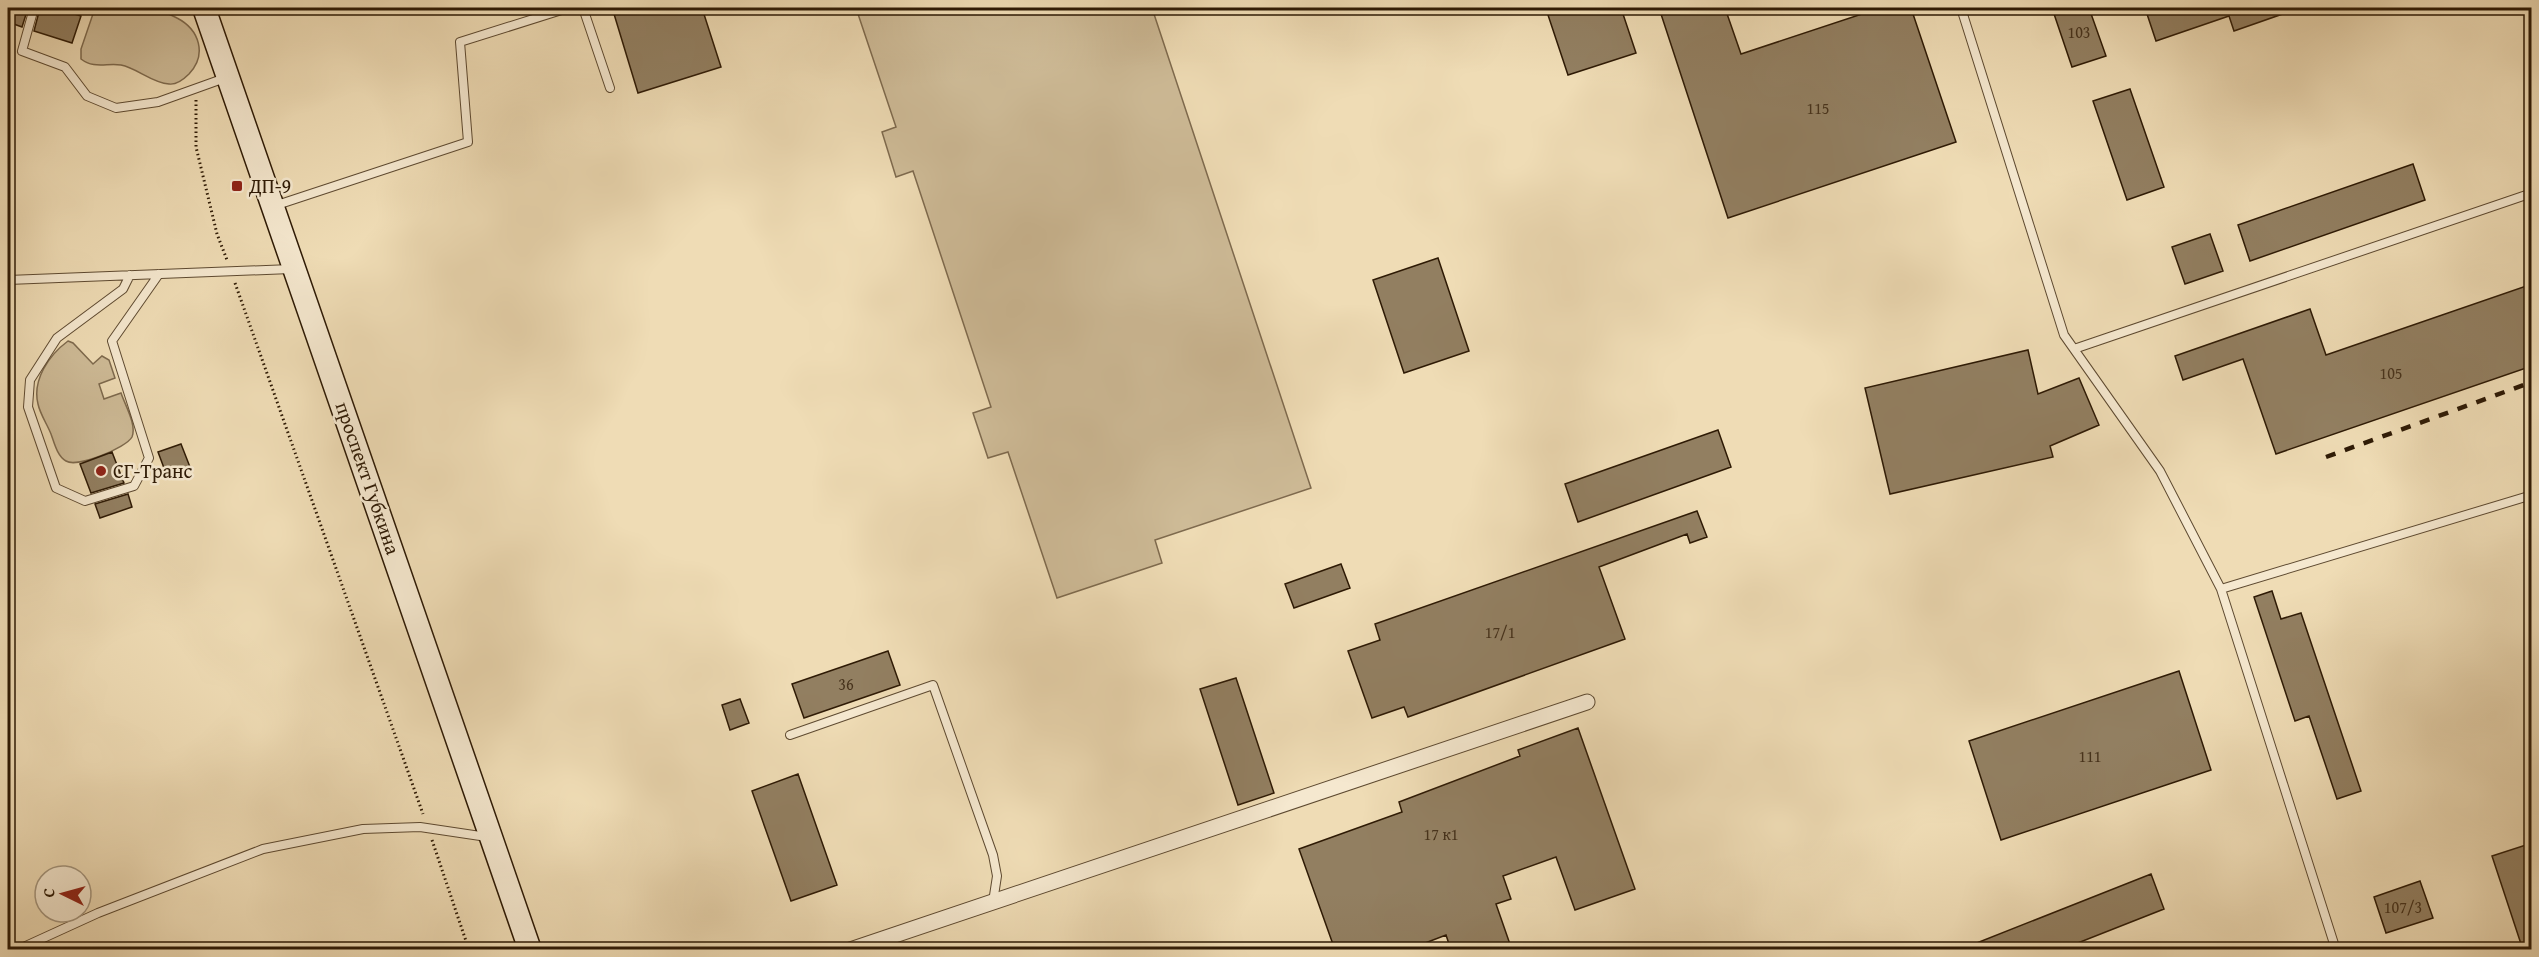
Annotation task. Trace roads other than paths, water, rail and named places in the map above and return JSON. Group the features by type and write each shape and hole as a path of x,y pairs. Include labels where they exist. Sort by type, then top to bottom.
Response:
{"main road":[{"name":"проспект Губкина","path":"204,8 530,950"}],"street":[{"path":"850,950 1587,702"}],"lane":[{"path":"34,8 22,51 65,68 87,96 116,108 158,102 229,77"},
{"path":"274,206 468,142 459,42 568,8"},
{"path":"583,8 610,88"},
{"path":"1960,8 2064,335 2160,471 2221,589 2336,950"},
{"path":"2074,349 2532,193"},
{"path":"8,280 295,268"},
{"path":"130,275 123,290 57,338 30,380 28,407 56,488 84,501 134,486 149,458 112,340 159,274"},
{"path":"2221,589 2532,495"},
{"path":"790,735 933,685 993,855 997,876 993,902"},
{"path":"17,950 98,913 263,849 363,829 428,829 492,838"}],"railway":[{"path":"2326,457 2532,382"}],"place":[{"name":"ДП-9","path":"237,186"},
{"name":"СГ-Транс","path":"101,471"}]}
